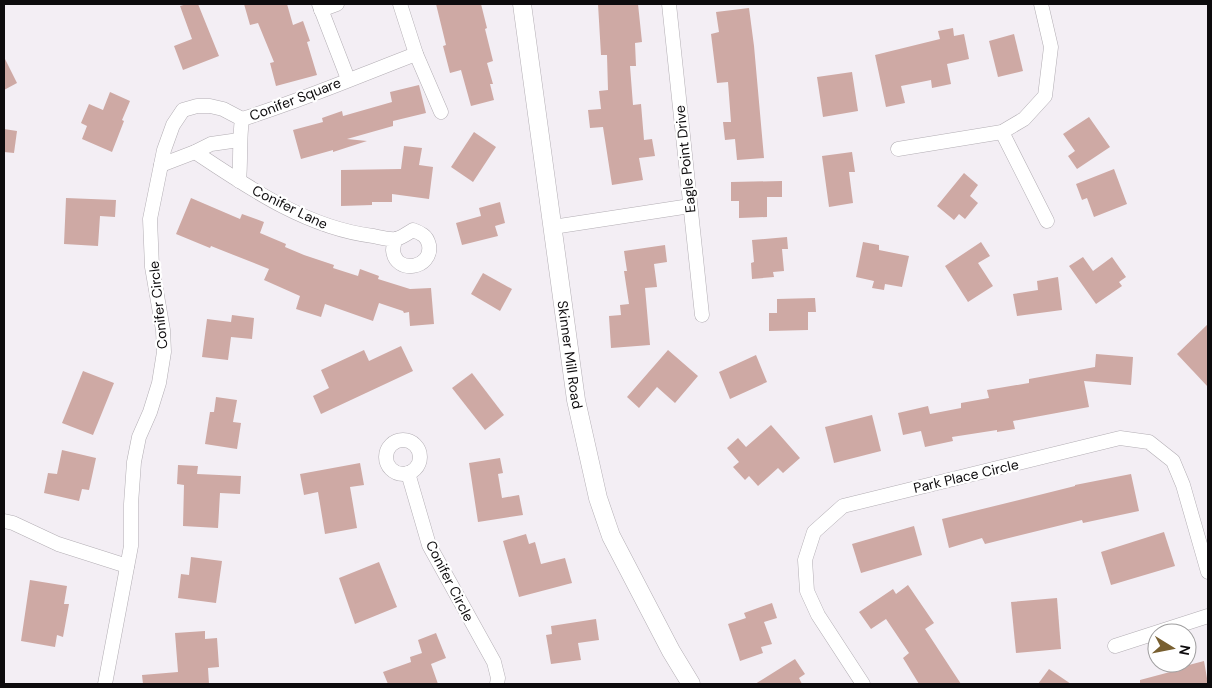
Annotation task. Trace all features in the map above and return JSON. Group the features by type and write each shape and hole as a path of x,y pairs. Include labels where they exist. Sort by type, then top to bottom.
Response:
{"street":[{"name":"Conifer Square","path":"336,4 320,7 348,80"},
{"path":"400,4 416,54 441,112"},
{"name":"Skinner Mill Road","path":"522,4 576,400 598,498 612,536 671,651 692,684"},
{"name":"Eagle Point Drive","path":"669,4 702,315"},
{"path":"898,149 1002,132 1024,119 1045,96 1052,47 1040,4"},
{"name":"Conifer Square","path":"242,119 286,105 416,54"},
{"name":"Conifer Circle","path":"105,684 131,546 134,462 139,437 150,412 159,383 164,352 163,330 152,267 150,219 164,150 173,125 183,110 196,106 210,106 223,109 242,119"},
{"path":"239,181 241,155 239,140 242,119"},
{"path":"1002,132 1047,221"},
{"path":"161,165 210,144 239,140"},
{"name":"Conifer Lane","path":"195,152 274,202 333,228 395,239"},
{"path":"553,227 690,206"},
{"name":"Park Place Circle","path":"863,684 818,615 807,591 805,560 814,532 843,506 1120,438 1149,442 1173,461 1183,484 1208,572"},
{"name":"Conifer Circle","path":"408,473 429,545 494,662 498,678 497,684"},
{"path":"4,521 13,523 58,544 127,566"},
{"path":"1116,646 1208,616"}],"building":[{"path":"198,4 219,56 183,70 174,46 192,39 180,6"},
{"path":"244,4 287,4 293,25 303,21 310,41 307,42 317,75 276,86 270,63 274,62 258,23 250,25"},
{"path":"436,4 481,4 493,61 487,63 493,84 490,84 494,100 471,106 461,70 450,73 443,46 446,45"},
{"path":"598,4 638,4 642,42 635,43 636,66 630,66 633,105 641,104 644,140 652,139 655,156 639,158 643,180 612,185 603,127 590,128 588,110 601,109 599,91 608,90 607,55 601,55"},
{"path":"749,8 764,158 737,160 735,139 725,140 723,122 731,122 728,82 717,83 711,34 719,32 716,12"},
{"path":"953,28 954,36 964,34 969,59 947,64 951,84 932,88 931,80 901,86 905,103 886,107 875,55 940,39 938,31"},
{"path":"1014,34 1023,71 998,77 989,41"},
{"path":"4,57 17,83 4,90"},
{"path":"852,72 858,111 823,117 817,77"},
{"path":"419,85 426,113 393,121 393,126 347,139 367,141 333,152 333,150 301,159 293,130 323,122 322,118 342,111 343,116 392,102 390,92"},
{"path":"110,92 130,101 112,152 82,139 87,126 81,123 89,104 103,110"},
{"path":"1089,117 1110,147 1077,169 1068,156 1075,151 1063,134"},
{"path":"4,129 17,131 14,153 4,152"},
{"path":"474,132 496,147 473,182 451,167"},
{"path":"404,146 422,148 419,165 433,167 429,199 392,194 392,202 372,202 372,205 341,206 341,170 401,169"},
{"path":"852,152 855,172 849,172 853,203 829,207 822,156"},
{"path":"1114,169 1127,204 1094,217 1087,198 1082,200 1076,184"},
{"path":"964,173 978,185 970,196 978,203 965,219 959,214 954,220 937,206"},
{"path":"782,181 782,197 767,197 767,217 739,218 739,201 731,201 731,182"},
{"path":"66,198 116,200 115,217 100,216 98,246 64,244"},
{"path":"191,198 240,219 242,214 264,222 260,233 286,244 285,247 334,265 333,268 358,276 360,269 379,276 378,279 410,289 431,288 434,324 410,326 409,312 404,313 379,303 373,321 325,304 321,317 296,309 300,296 264,280 269,269 176,234"},
{"path":"500,202 505,223 495,226 498,236 462,245 456,223 481,216 479,208"},
{"path":"787,237 788,249 782,249 784,271 773,272 774,277 752,279 751,263 754,262 752,240"},
{"path":"863,242 879,245 879,250 909,256 902,287 885,284 884,290 872,288 874,281 856,277"},
{"path":"981,242 990,256 978,263 993,286 968,302 945,266"},
{"path":"665,245 667,262 654,264 657,287 645,288 650,345 611,348 609,316 621,315 620,305 629,304 624,271 627,271 624,251"},
{"path":"1083,257 1093,271 1112,257 1126,277 1119,282 1122,286 1096,304 1069,266"},
{"path":"483,273 512,289 500,311 471,294"},
{"path":"1058,277 1062,310 1017,316 1013,294 1038,290 1037,281"},
{"path":"815,298 816,312 808,312 808,330 769,331 769,313 777,313 777,299"},
{"path":"232,315 254,318 252,339 231,337 228,360 202,357 207,319 231,322"},
{"path":"1208,324 1208,387 1177,354"},
{"path":"401,346 413,371 321,414 313,396 329,388 321,370 364,350 369,361"},
{"path":"668,350 698,376 675,403 657,387 639,408 627,397"},
{"path":"1096,354 1133,357 1131,385 1084,381 1089,407 1013,421 1015,429 952,437 953,441 925,447 921,431 903,435 898,413 928,406 930,414 961,408 961,403 989,398 987,390 1029,383 1029,379 1095,367"},
{"path":"756,355 767,382 730,399 719,372"},
{"path":"83,371 114,383 93,435 62,423"},
{"path":"472,373 504,415 485,430 452,388"},
{"path":"216,397 237,400 233,422 241,423 237,449 205,444 210,412 214,412"},
{"path":"872,415 881,451 834,463 825,427"},
{"path":"771,425 800,458 783,473 778,468 758,486 749,476 745,480 733,467 739,462 727,448 738,438 746,447"},
{"path":"62,450 96,458 89,490 82,489 79,501 44,493 48,473 57,474"},
{"path":"500,458 503,473 498,474 502,498 519,495 523,515 478,522 469,463"},
{"path":"360,463 364,485 350,487 357,528 325,534 318,492 304,495 300,474"},
{"path":"178,465 198,466 197,474 241,476 240,494 220,493 218,528 183,526 184,485 177,484"},
{"path":"1131,474 1139,511 1083,523 1082,520 985,544 982,538 949,548 942,519 1075,485"},
{"path":"914,526 922,555 861,573 852,544"},
{"path":"1164,532 1175,566 1111,585 1101,552"},
{"path":"526,534 529,544 535,542 541,564 565,558 572,583 519,597 503,541"},
{"path":"191,557 222,561 216,603 178,598 181,574 189,575"},
{"path":"379,562 397,607 355,624 339,578"},
{"path":"30,580 67,586 64,604 69,604 63,637 57,635 55,647 21,641"},
{"path":"908,585 934,623 925,629 961,684 919,684 903,658 909,653 886,619 871,629 859,612 893,589 896,594"},
{"path":"1057,598 1061,649 1016,653 1011,602"},
{"path":"772,603 777,618 764,622 772,644 761,647 763,653 740,661 728,624 746,618 744,613"},
{"path":"596,619 599,640 578,643 581,660 551,664 546,635 552,634 551,626"},
{"path":"205,631 205,639 217,638 219,667 208,668 209,684 143,684 142,675 178,672 175,633"},
{"path":"436,633 446,658 431,664 438,684 388,684 383,672 411,662 410,657 422,653 418,640"},
{"path":"795,659 805,674 799,678 802,684 755,684"},
{"path":"1204,661 1208,684 1140,684 1140,680 1166,673 1197,673 1197,663"},
{"path":"1049,669 1071,684 1038,684"}]}
